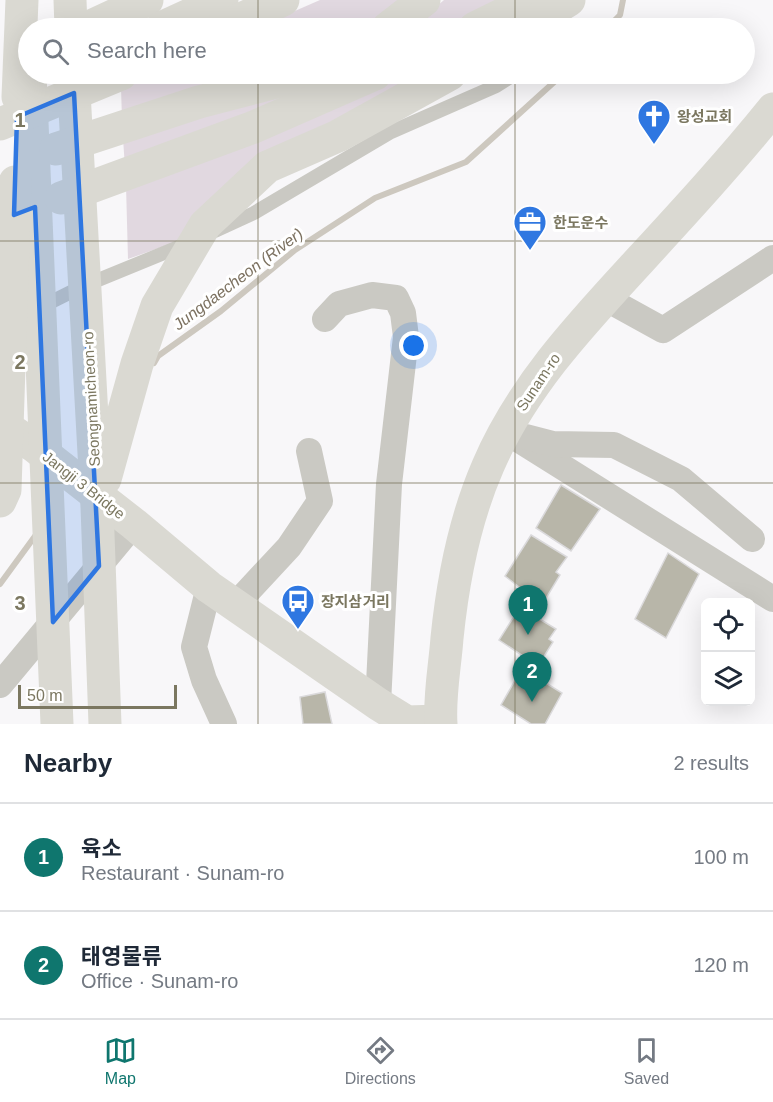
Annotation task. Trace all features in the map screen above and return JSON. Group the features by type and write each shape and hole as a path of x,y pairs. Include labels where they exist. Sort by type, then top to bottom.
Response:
{"main road":[{"path":"21,18 22,0"},
{"path":"27,0 27,18"},
{"path":"74,15 147,0"},
{"path":"183,18 222,0"},
{"path":"243,18 283,0"},
{"path":"401,18 424,0"},
{"path":"495,18 532,0"},
{"path":"540,18 569,0"},
{"path":"0,69 18,61"},
{"path":"0,501 5,490 7,374 19,84"},
{"path":"30,84 57,724"},
{"path":"0,97 32,84"},
{"name":"Seongnamicheon-ro","path":"74,84 97,507 104,716"},
{"path":"0,124 97,84"},
{"path":"0,167 199,102 268,84"},
{"path":"0,220 254,127 352,84"},
{"path":"97,507 137,364 157,306 205,225 267,167 338,136 432,84"},
{"name":"Sunam-ro","path":"440,723 449,618 456,571 475,500 505,431 554,357 725,168 773,109"},
{"name":"Jangji 3 Bridge","path":"18,435 134,524 222,596 378,704 407,722 440,723"}],"street":[{"path":"605,298 663,330 773,258"},
{"path":"325,319 339,304 372,295 396,298 403,313 406,337 388,484 378,704"},
{"path":"505,431 553,444 614,445 681,480 752,539"},
{"path":"505,431 773,599"},
{"path":"0,466 18,435"},
{"path":"224,724 204,680 194,647 222,596 289,547 320,501 309,451"},
{"path":"0,685 134,524"}],"lane":[{"path":"546,18 550,0"},
{"path":"0,334 33,312 81,287 180,247 254,213 391,132 499,84"}],"highlighted area":[{"path":"74,93 99,566 53,622 35,207 14,215 17,117"}],"shaded area":[{"path":"320,0 407,0 383,18 279,18"},
{"path":"444,0 507,0 469,18 423,18"},
{"path":"130,84 238,84 122,120 121,88"},
{"path":"302,84 328,84 125,168 123,138"},
{"path":"379,84 410,84 198,234 128,259 126,185"}],"building":[{"path":"561,485 600,509 571,551 536,528"},
{"path":"531,535 567,557 556,572 560,575 542,605 505,576"},
{"path":"668,553 699,574 666,638 635,619"},
{"path":"520,607 556,629 549,639 553,642 538,666 499,640"},
{"path":"522,668 562,693 545,724 531,724 501,705"},
{"path":"325,692 332,724 303,724 300,697"}],"waterway":[{"name":"Jungdaecheon (River)","path":"617,18 620,15 623,0"},
{"name":"Jungdaecheon (River)","path":"154,363 158,356 221,311 295,250 375,198 466,162 552,84"},
{"name":"Jungdaecheon (River)","path":"0,584 38,532"}],"place":[{"name":"왕성교회","path":"654,145"},
{"name":"한도운수","path":"530,251"},
{"name":"장지삼거리","path":"298,630"},
{"name":"육소","path":"528,635"},
{"name":"태영물류","path":"532,702"}]}
